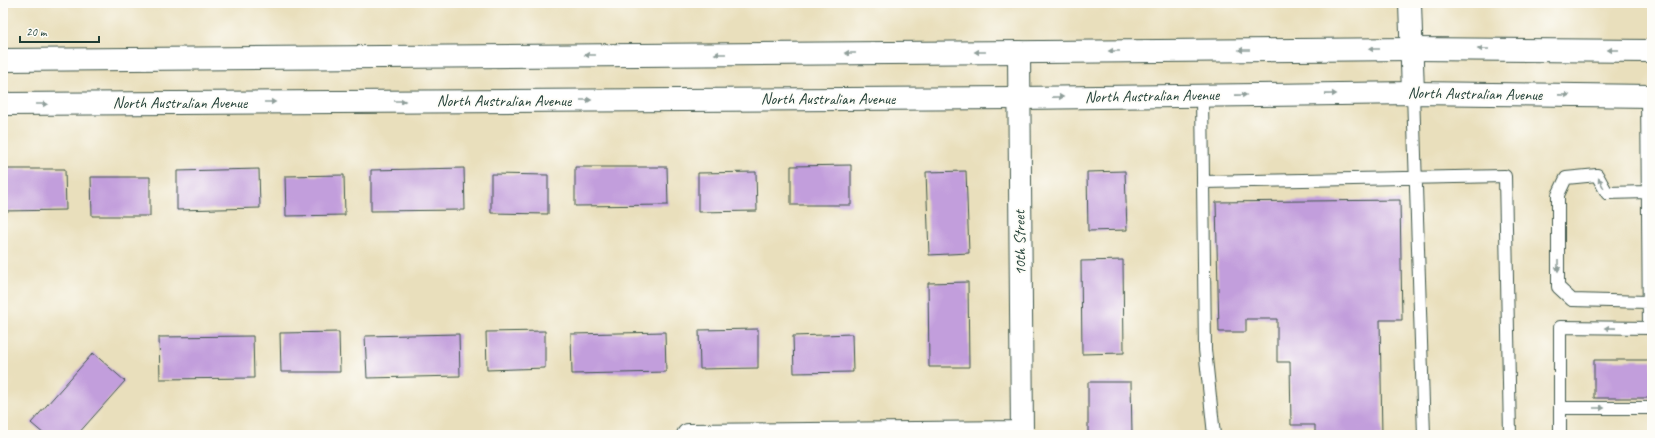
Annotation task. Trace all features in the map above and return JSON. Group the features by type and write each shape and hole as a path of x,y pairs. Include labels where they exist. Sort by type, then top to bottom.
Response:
{"main road":[{"path":"1410,3 1413,49 1413,93"},
{"path":"3,60 1413,49 1652,51"},
{"name":"10th Street","path":"1019,52 1018,98 1022,433"},
{"name":"North Australian Avenue","path":"3,104 1018,98 1413,93 1650,96"},
{"path":"688,435 1022,433"}],"lane":[{"path":"1413,93 1424,435"},
{"path":"1202,96 1205,349 1214,435"},
{"path":"1560,435 1560,327 1650,328 1648,192 1650,160 1650,96"},
{"path":"1648,192 1607,193 1597,175 1566,178 1558,195 1558,287 1572,300 1650,295"},
{"path":"1203,182 1505,176 1510,435"},
{"path":"1560,408 1652,408"}],"building":[{"path":"851,165 851,205 791,205 791,166"},
{"path":"575,167 667,167 668,205 575,206"},
{"path":"464,168 465,210 371,211 371,170"},
{"path":"3,169 65,169 66,210 3,211"},
{"path":"259,169 260,208 177,210 177,171"},
{"path":"966,171 969,253 929,255 926,172"},
{"path":"1125,171 1127,230 1088,231 1087,172"},
{"path":"756,172 757,211 698,212 698,173"},
{"path":"491,174 548,175 548,214 491,213"},
{"path":"344,175 345,215 286,216 285,176"},
{"path":"91,177 150,177 150,216 92,216"},
{"path":"1400,200 1402,320 1380,320 1382,435 1315,435 1315,425 1291,425 1290,362 1277,362 1277,319 1246,319 1246,332 1219,332 1216,202"},
{"path":"1123,260 1124,353 1082,354 1081,261"},
{"path":"968,282 969,367 929,367 928,283"},
{"path":"758,329 758,368 700,369 699,330"},
{"path":"545,331 545,368 487,370 486,332"},
{"path":"339,332 340,372 281,372 280,333"},
{"path":"665,332 666,372 572,374 571,334"},
{"path":"459,334 460,376 367,378 365,336"},
{"path":"852,334 853,372 794,373 793,336"},
{"path":"253,336 254,378 160,379 159,337"},
{"path":"93,353 125,381 77,435 45,435 31,423"},
{"path":"1594,360 1652,360 1652,398 1594,398"},
{"path":"1088,382 1131,382 1132,435 1088,435"}]}
